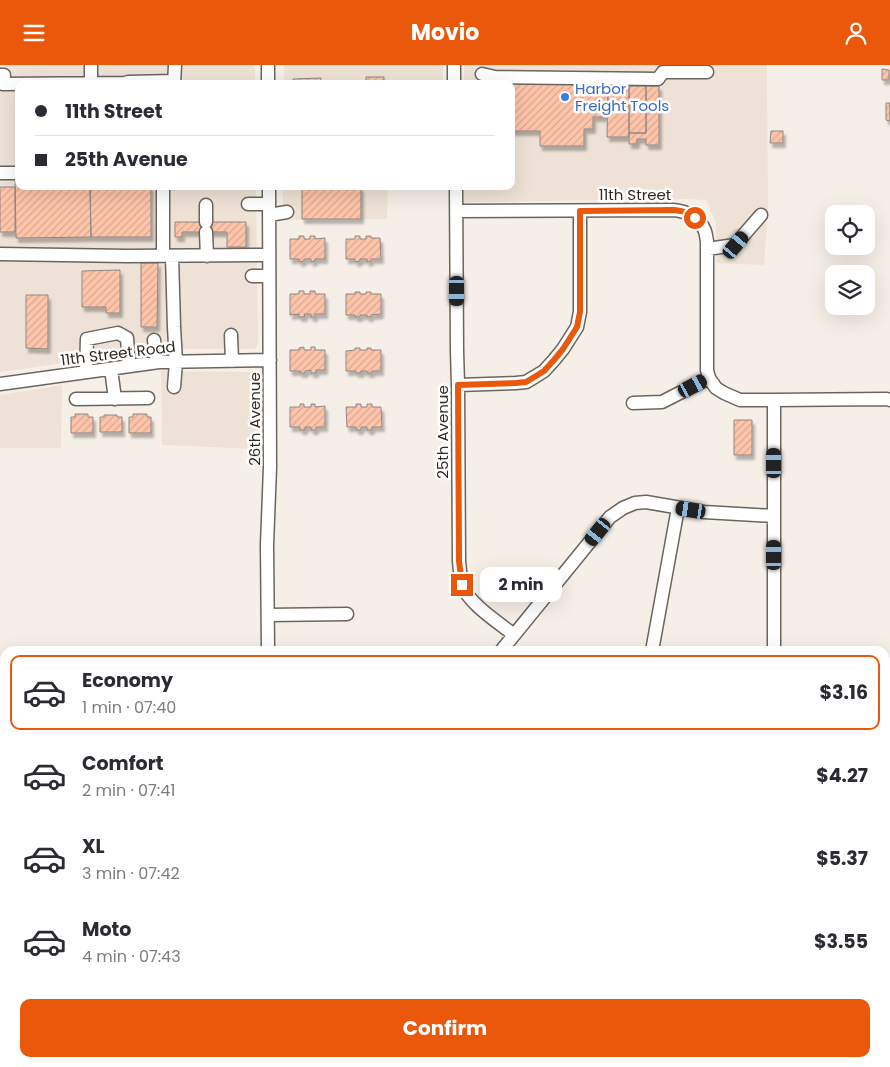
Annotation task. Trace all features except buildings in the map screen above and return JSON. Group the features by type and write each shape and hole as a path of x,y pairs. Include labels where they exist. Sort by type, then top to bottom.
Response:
{"street":[{"path":"91,65 91,80"},
{"path":"174,80 175,65"},
{"path":"268,65 268,80"},
{"path":"454,65 454,80"},
{"path":"482,74 495,77 658,79 661,68 707,72"},
{"path":"0,75 4,75 4,84 15,84"},
{"path":"0,173 15,173"},
{"path":"163,190 176,362 174,387"},
{"name":"26th Avenue","path":"267,646 265,623 267,545 265,485 270,360 263,317 269,276 269,190"},
{"name":"25th Avenue","path":"456,190 460,575 467,595 514,635"},
{"path":"248,204 287,212"},
{"path":"206,205 206,256"},
{"name":"11th Street","path":"456,211 682,211 692,215 704,229 707,249 707,370 709,378"},
{"path":"458,385 526,382 544,371 563,349 577,327 580,312 580,211"},
{"path":"707,249 736,245 761,215"},
{"path":"0,254 269,255"},
{"path":"252,276 269,276"},
{"path":"70,366 85,372 87,339 118,333 127,338 128,366"},
{"path":"231,335 232,361"},
{"path":"154,340 156,362"},
{"name":"11th Street Road","path":"0,384 156,362 270,360"},
{"path":"111,369 115,399"},
{"path":"633,403 662,402 709,378 716,388 740,399 890,400"},
{"path":"76,399 148,398"},
{"path":"774,400 774,646"},
{"path":"505,646 610,517 622,508 635,503 646,502 704,512 774,516"},
{"path":"653,646 678,508"},
{"path":"265,623 347,614"}],"shaded area":[{"path":"0,65 171,65 179,67 183,65 252,65 255,69 255,80 15,80 15,190 256,190 258,344 255,349 166,349 0,372"},
{"path":"284,65 443,65 443,80 284,80"},
{"path":"464,65 767,65 768,207 764,265 716,263 716,222 706,200 464,202 464,190 515,190 515,80 464,80"},
{"path":"283,190 388,190 387,219 283,220"},
{"path":"161,371 251,372 257,374 259,449 162,445"},
{"path":"62,385 61,448 0,448 0,395"}],"place":[{"name":"Harbor Freight Tools","path":"565,97"}],"route":[{"path":"462,585 459,561 458,385 494,385 526,382 544,371 563,349 577,327 580,312 580,211 674,210 682,211 695,218"}]}
